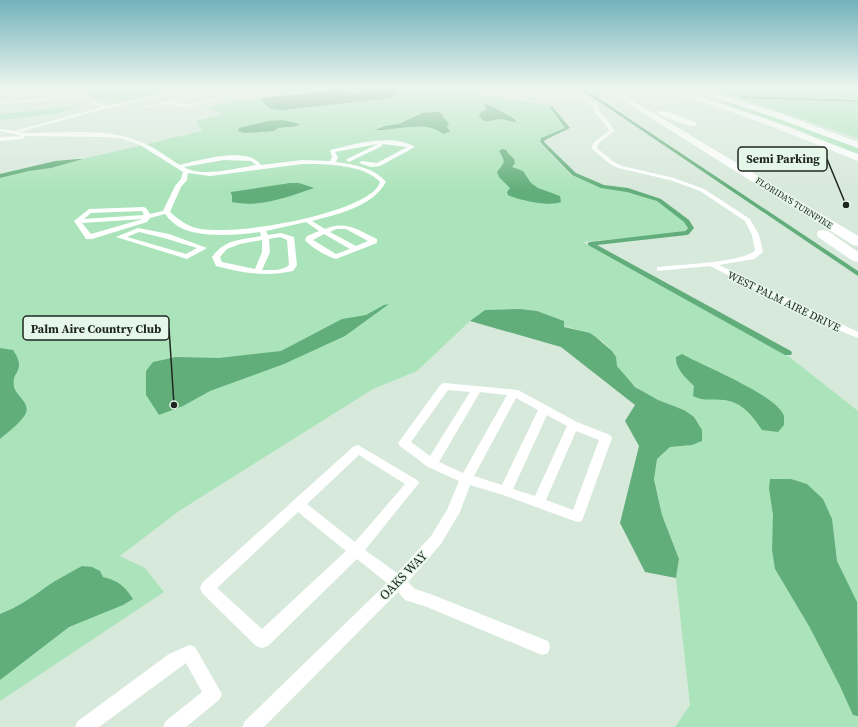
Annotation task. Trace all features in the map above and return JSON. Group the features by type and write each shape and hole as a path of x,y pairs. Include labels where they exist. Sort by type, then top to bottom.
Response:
{"highway":[{"name":"FLORIDA'S TURNPIKE","path":"663,122 858,242"},
{"path":"687,122 693,124"},
{"path":"750,122 798,138"},
{"path":"765,122 858,158"},
{"path":"710,151 720,162 858,258"},
{"path":"840,221 858,232"}],"main road":[{"path":"796,122 858,145"},
{"path":"812,122 858,139"}],"street":[{"path":"0,136 52,122"},
{"name":"WEST PALM AIRE DRIVE","path":"606,122 612,131 596,143 594,148 612,163 630,170 672,179 702,190 748,220 759,246 759,252 751,257 711,264 660,269"},
{"path":"0,130 27,135 103,135 132,140 186,171 210,174"},
{"path":"12,133 22,137"},
{"path":"0,139 103,135"},
{"path":"349,160 388,141"},
{"path":"333,162 335,157 332,151 373,142 388,141 401,143 412,147 378,165 362,163"},
{"path":"179,167 210,159 230,158 256,161 260,167"},
{"path":"166,212 170,219 185,228 202,232 234,234 264,234 281,235 291,239 293,265 290,269 281,271 240,270 219,264 216,257 224,247 239,242 264,234 307,220 354,206 378,191 383,182 377,175 369,171 333,162 311,161 210,174 181,182"},
{"path":"166,212 178,186 186,176 186,171"},
{"path":"148,216 144,209 89,211 77,221 89,237 145,221 148,216 166,212"},
{"path":"307,220 323,231 356,249"},
{"path":"335,227 346,227 374,241 339,256 334,256 314,245 309,240 323,231 335,227"},
{"path":"149,245 185,228"},
{"path":"138,230 166,236 204,248 188,257 120,237 138,230"},
{"path":"258,270 266,255 268,246 264,234"},
{"name":"WEST PALM AIRE DRIVE","path":"711,264 732,276 815,314 844,330 858,335"},
{"path":"445,386 514,392 573,425 606,438 578,517 506,490 466,479 432,464 404,443 445,386"},
{"path":"432,464 477,389"},
{"name":"OAKS WAY","path":"251,727 398,582 436,540 453,512 466,479 514,392"},
{"path":"506,490 544,409"},
{"path":"539,502 573,425"},
{"path":"358,449 413,483 356,551 262,640 207,588 298,505 358,449"},
{"path":"298,505 398,582 410,595 428,600 542,647"},
{"path":"84,727 175,660 189,653 213,694 172,727"}],"shaded area":[{"path":"197,122 561,122 565,128 543,137 539,142 571,175 603,187 632,192 658,201 685,222 688,227 684,231 678,233 583,242 787,355 858,411 858,727 675,727 690,705 676,578 679,559 662,515 654,478 657,459 670,447 692,445 684,410 652,397 635,386 620,370 612,351 596,337 564,326 564,321 537,311 521,309 485,310 470,321 417,371 373,389 179,511 120,556 145,568 164,592 0,701 0,178 29,171 51,168 202,131"},
{"path":"264,122 291,122 300,124 297,126 278,128 274,131 245,133 238,131 239,128"},
{"path":"403,122 448,122 449,123 447,127 450,132 443,134 428,127 419,126 375,130 385,126"},
{"path":"776,122 788,122 858,147 858,155"},
{"path":"810,122 858,122 858,138"},
{"path":"502,149 507,150 507,152 514,159 515,163 512,167 523,171 531,183 538,188 560,196 561,202 549,204 526,201 508,195 507,192 510,188 499,177 497,172 504,162 499,151"},
{"path":"83,159 51,168 29,171 0,178 0,174 55,161"},
{"path":"299,183 314,188 263,203 253,204 232,202 231,192"},
{"path":"389,304 345,336 284,364 210,391 183,406 159,415 146,395 146,371 153,362 176,357 219,358 281,351 342,319 366,315 384,305"},
{"path":"521,309 537,311 564,321 564,327 590,333 612,351 616,357 617,366 635,387 658,400 684,410 694,417 702,430 702,441 692,445 670,447 657,459 654,479 662,515 679,559 676,578 645,572 620,523 639,446 625,421 635,405 561,347 470,321 485,310"},
{"path":"0,348 13,350 17,357 19,367 14,378 14,385 15,390 26,405 27,410 20,422 0,439"},
{"path":"682,354 754,390 768,399 784,416 784,425 778,432 762,430 750,414 736,403 724,400 701,399 693,396 694,386 677,365 676,357"},
{"path":"770,479 791,479 807,484 823,499 832,519 837,561 857,602 858,716 853,715 809,626 775,569 772,550 773,515 769,488"},
{"path":"82,566 92,567 100,571 103,577 117,582 127,590 133,599 123,605 69,627 0,680 0,614 24,602 55,581"}],"waterway":[{"path":"563,122 568,128 543,139 542,142 574,174 603,187 628,190 659,200 687,221 691,228 687,233 590,244 788,353"},
{"path":"632,122 858,274"}],"place":[{"name":"Semi Parking","path":"846,205"},
{"name":"Palm Aire Country Club","path":"174,405"}]}
